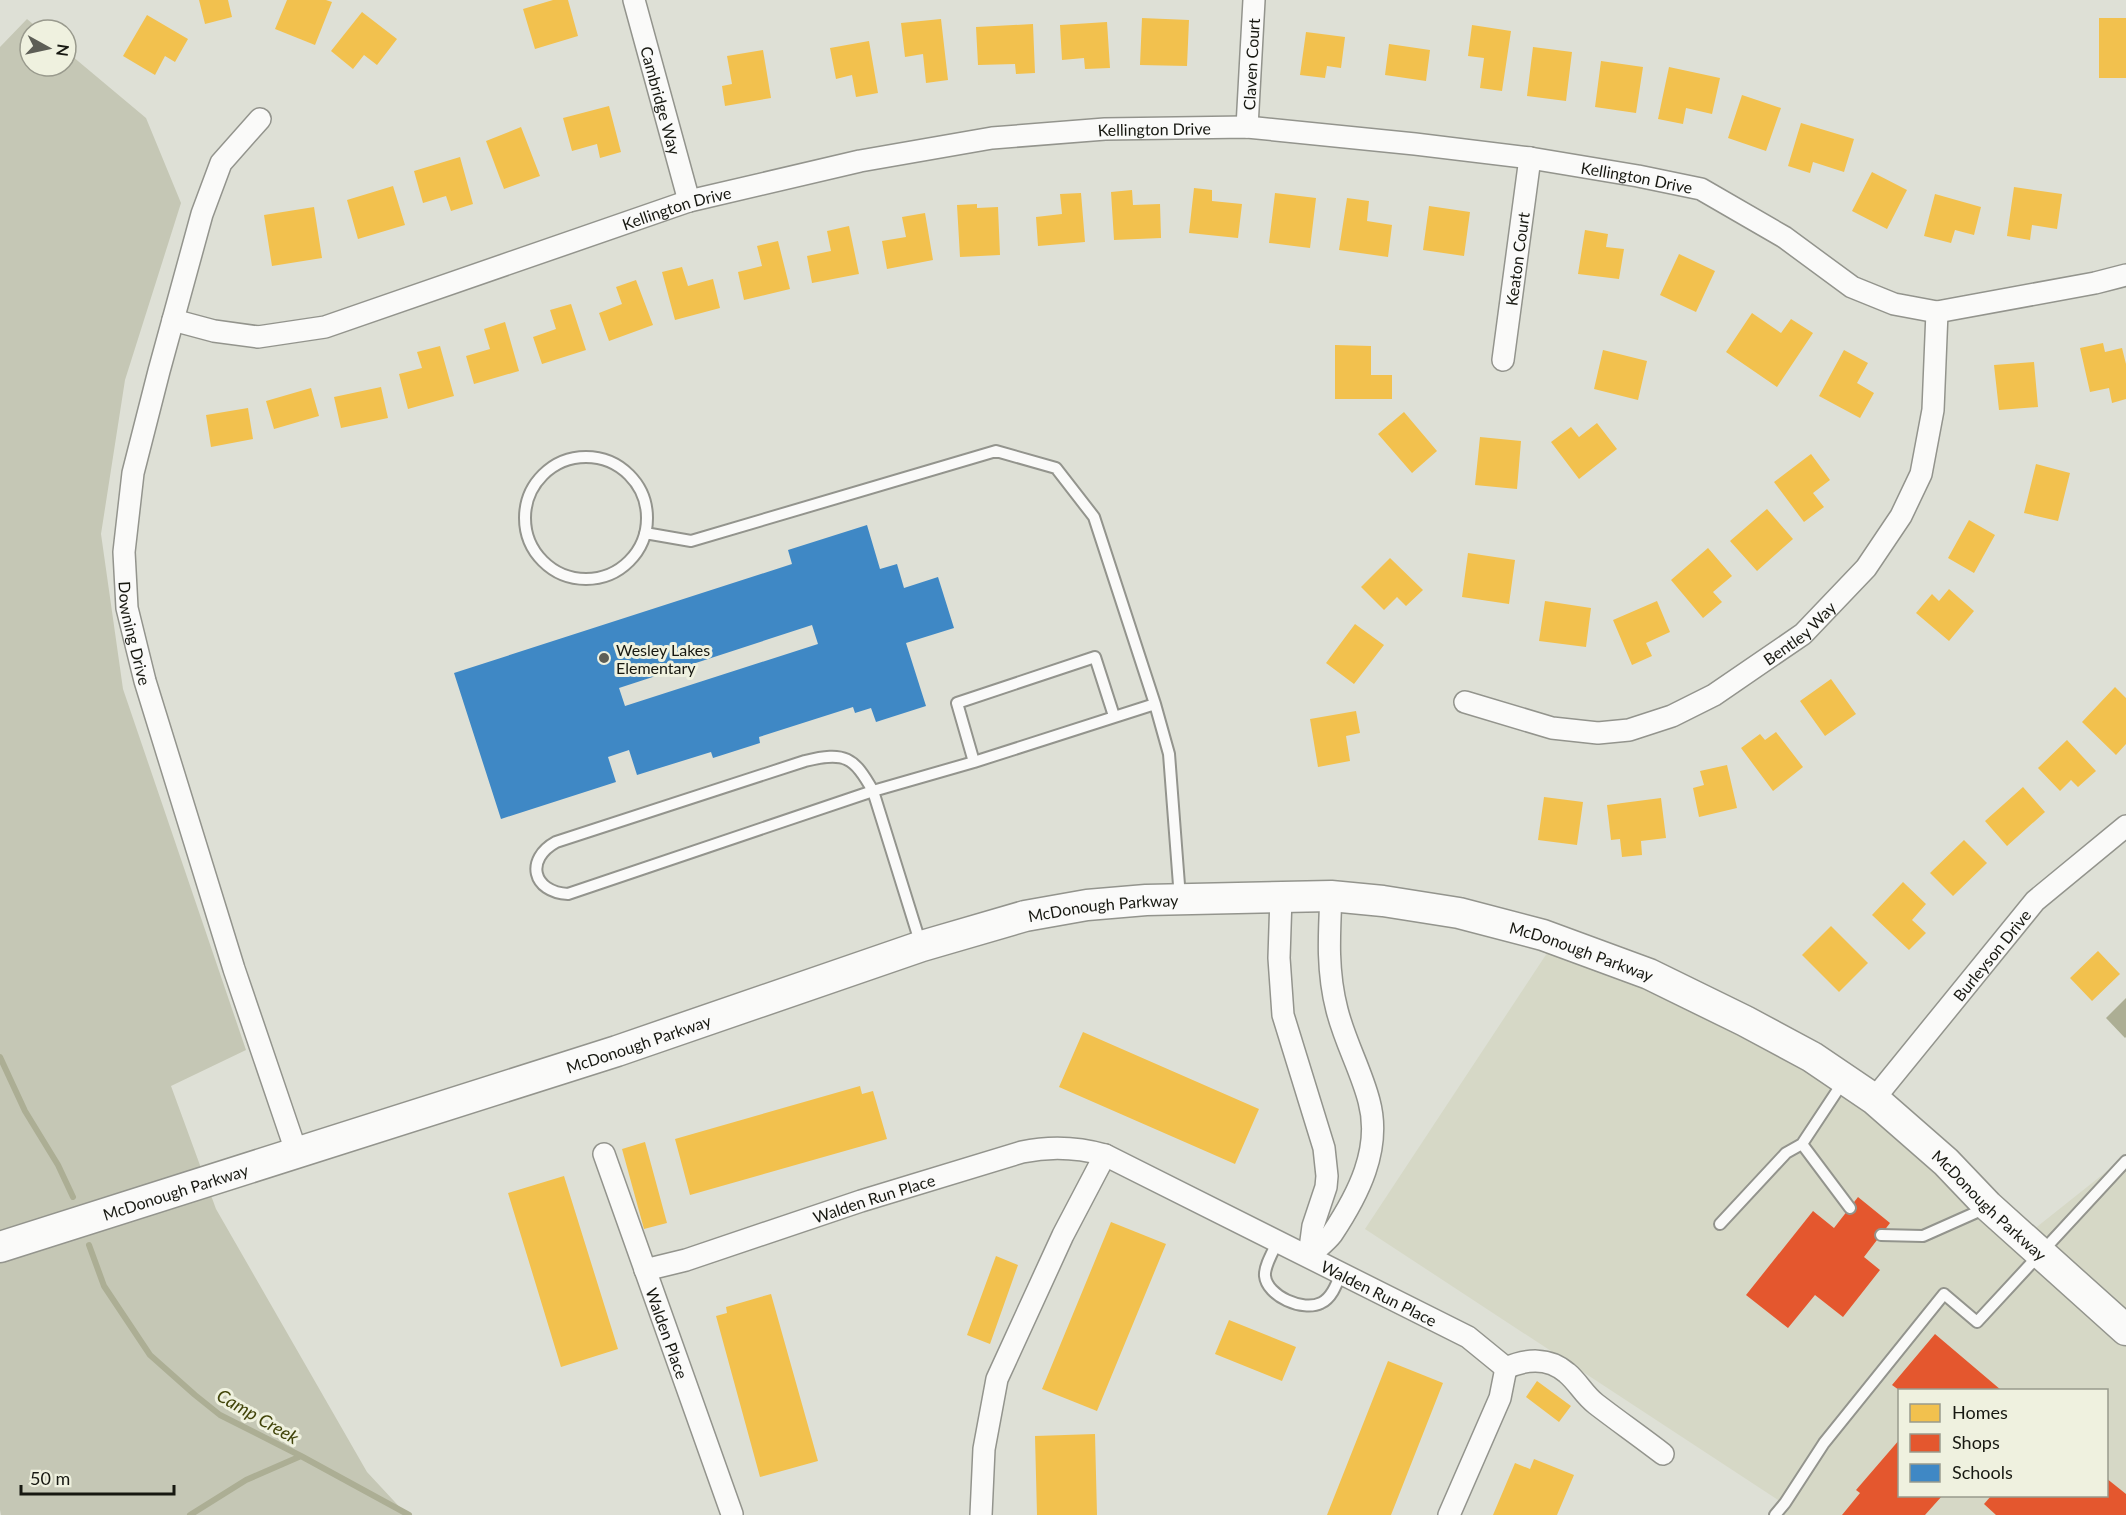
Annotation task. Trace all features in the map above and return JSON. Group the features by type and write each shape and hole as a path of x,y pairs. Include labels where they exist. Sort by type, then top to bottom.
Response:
{"street":[{"name":"Cambridge Way","path":"634,0 689,201"},
{"name":"Claven Court","path":"1247,127 1254,0"},
{"name":"Downing Drive","path":"260,120 221,163 202,214 133,473 124,552 127,608 145,681 234,969 296,1151"},
{"name":"Kellington Drive","path":"173,320 214,332 258,337 325,327 689,201 860,161 992,138 1105,129 1247,127 1530,158 1701,189 1784,237 1852,287 1893,304 1937,312 2126,275"},
{"name":"Keaton Court","path":"1503,360 1530,158"},
{"name":"Bentley Way","path":"1465,702 1552,728 1598,733 1629,730 1672,716 1714,695 1803,634 1866,568 1900,516 1922,474 1933,410 1937,312"},
{"name":"Burleyson Drive","path":"1874,1099 2035,901 2126,826"},
{"name":"McDonough Parkway","path":"0,1246 606,1054 922,946 1025,916 1087,905 1180,898 1331,896 1459,913 1543,935 1649,974 1812,1057 1874,1099 1946,1162 1988,1206 2126,1330"},
{"path":"1309,1256 1331,1236 1364,1176 1373,1144 1373,1120 1368,1097 1337,1011 1330,976 1328,957 1331,896"},
{"path":"1281,897 1279,958 1281,1001 1287,1031 1324,1148 1327,1176 1325,1191 1313,1226 1309,1256"},
{"name":"Walden Run Place","path":"645,1270 687,1260 861,1201 1022,1152 1043,1148 1064,1148 1105,1155 1309,1256 1468,1337 1506,1368"},
{"name":"Walden Place","path":"604,1154 732,1514"},
{"path":"981,1515 984,1449 997,1379 1063,1235 1105,1155"},
{"path":"1325,1191 1351,1200"},
{"path":"1449,1515 1500,1398 1506,1368 1527,1361 1543,1362 1567,1373 1593,1402 1663,1454"}],"lane":[{"path":"645,533 691,541 996,451 1056,468 1094,517 1155,704 1169,754 1180,898"},
{"path":"587,456 608,460 626,471 639,487 646,505 645,533 642,544 630,561 615,573 596,580 576,579 557,573 541,561 535,553 524,524 526,503 534,484 549,469 567,459 587,456"},
{"path":"974,762 957,703 1095,657 1114,716"},
{"path":"922,946 873,791 861,770 850,761 839,757 821,757 805,761 556,842 545,848 538,858 537,871 540,883 549,890 568,894 873,791 974,762 1155,704"},
{"path":"1720,1224 1786,1153 1802,1144 1845,1079"},
{"path":"1802,1144 1850,1208"},
{"path":"1775,1515 1824,1443 1944,1294 1977,1322 2126,1161"},
{"path":"1881,1235 1923,1236 1988,1206"},
{"path":"1278,1241 1265,1274 1268,1287 1288,1301 1309,1306 1322,1303 1330,1296 1341,1273"}],"shaded area":[{"path":"18,28 18,78 78,78 78,61 146,118 181,203 125,380 101,534 123,689 246,1050 171,1086 216,1209 367,1472 407,1515 1,1515 0,47"},
{"path":"1555,941 1873,1089 2014,1245 2126,1156 2126,1515 1769,1515 1781,1502 1365,1229"},
{"path":"2126,998 2126,1037 2125,1038 2106,1018"}],"building: Homes":[{"path":"199,0 228,0 232,17 205,24"},
{"path":"287,0 332,2 315,45 275,29"},
{"path":"553,0 568,0 578,36 535,49 523,9"},
{"path":"362,12 397,39 377,65 364,55 353,69 331,51"},
{"path":"147,15 188,39 175,62 165,56 155,75 123,56"},
{"path":"1142,18 1189,20 1187,66 1140,65"},
{"path":"2099,18 2126,18 2126,78 2099,78"},
{"path":"941,19 948,80 926,83 923,54 905,57 901,23"},
{"path":"1107,22 1110,68 1085,69 1084,58 1062,60 1060,25"},
{"path":"1033,24 1035,73 1016,74 1015,64 978,65 976,27"},
{"path":"1472,25 1511,31 1502,91 1480,88 1484,58 1468,56"},
{"path":"1306,32 1345,37 1341,68 1327,66 1325,78 1300,75"},
{"path":"869,41 878,93 856,97 852,75 836,79 830,48"},
{"path":"1389,44 1430,50 1426,81 1385,75"},
{"path":"1533,47 1572,52 1566,101 1527,96"},
{"path":"763,50 771,98 725,106 722,86 732,84 727,56"},
{"path":"1601,61 1643,67 1636,113 1595,107"},
{"path":"1669,67 1720,78 1712,114 1686,108 1683,124 1658,119"},
{"path":"1742,95 1781,108 1766,151 1728,138"},
{"path":"609,106 621,152 600,158 597,144 572,151 563,118"},
{"path":"1801,123 1854,139 1844,172 1813,162 1810,173 1788,166"},
{"path":"521,127 540,176 504,189 486,141"},
{"path":"460,157 473,204 451,211 446,196 423,203 414,171"},
{"path":"1872,172 1907,190 1887,229 1852,211"},
{"path":"393,186 405,225 358,239 347,200"},
{"path":"2014,187 2062,194 2057,229 2032,225 2030,240 2007,236"},
{"path":"1194,188 1212,190 1212,201 1242,204 1238,238 1189,233"},
{"path":"1132,190 1133,205 1160,204 1161,238 1114,240 1111,192"},
{"path":"1081,193 1085,242 1038,246 1036,217 1062,214 1060,194"},
{"path":"1275,193 1316,198 1310,248 1269,243"},
{"path":"1935,194 1981,207 1974,235 1955,230 1951,243 1924,236"},
{"path":"1347,198 1369,201 1367,221 1392,225 1388,257 1339,250"},
{"path":"977,204 977,208 998,207 1000,255 960,257 957,205"},
{"path":"1429,206 1470,212 1464,256 1423,250"},
{"path":"314,207 322,258 272,266 264,215"},
{"path":"925,213 933,260 887,269 882,241 906,237 902,217"},
{"path":"849,226 859,274 812,283 807,256 831,251 827,231"},
{"path":"1585,230 1608,234 1606,247 1624,249 1619,279 1578,274"},
{"path":"778,241 790,289 744,300 738,272 762,266 757,246"},
{"path":"1679,254 1715,271 1696,312 1660,295"},
{"path":"682,267 688,286 713,279 720,308 675,320 662,272"},
{"path":"636,280 653,325 609,341 599,313 622,304 616,287"},
{"path":"571,304 586,350 542,364 533,337 556,329 550,310"},
{"path":"1752,313 1781,333 1791,319 1813,333 1777,387 1726,352"},
{"path":"505,322 519,371 474,384 466,356 490,349 484,329"},
{"path":"2103,343 2105,352 2122,348 2126,364 2126,399 2112,403 2109,388 2090,392 2080,348"},
{"path":"1335,345 1371,346 1371,375 1392,375 1392,399 1335,399"},
{"path":"440,346 454,396 408,409 399,374 422,368 417,352"},
{"path":"1603,350 1647,361 1638,400 1594,389"},
{"path":"1844,350 1868,363 1857,383 1874,393 1860,418 1819,396"},
{"path":"2034,362 2038,407 1999,410 1994,365"},
{"path":"381,387 388,418 341,428 334,397"},
{"path":"311,388 319,416 274,429 266,401"},
{"path":"248,408 253,439 211,447 206,415"},
{"path":"1404,412 1437,451 1412,473 1378,434"},
{"path":"1597,423 1617,449 1579,479 1551,442 1571,427 1579,437"},
{"path":"1480,437 1521,441 1517,489 1475,485"},
{"path":"1811,454 1830,480 1813,493 1824,507 1804,522 1774,482"},
{"path":"2036,464 2070,473 2058,521 2024,513"},
{"path":"1767,509 1793,539 1757,571 1730,541"},
{"path":"1969,520 1995,535 1974,573 1948,558"},
{"path":"1708,548 1732,576 1713,592 1722,602 1703,618 1671,580"},
{"path":"1468,553 1515,560 1509,604 1462,597"},
{"path":"1390,558 1423,590 1406,606 1397,597 1384,610 1361,587"},
{"path":"1949,589 1974,611 1949,641 1916,613 1932,594 1939,601"},
{"path":"1545,601 1591,608 1586,647 1539,641"},
{"path":"1657,601 1670,632 1646,643 1652,656 1632,665 1613,620"},
{"path":"1355,624 1384,645 1354,684 1326,663"},
{"path":"1831,679 1856,714 1825,736 1800,701"},
{"path":"2115,687 2126,698 2126,744 2116,755 2082,722"},
{"path":"1356,711 1360,733 1346,736 1350,761 1318,767 1310,719"},
{"path":"1776,732 1803,767 1773,791 1741,748 1760,734 1765,740"},
{"path":"2067,740 2096,771 2078,787 2071,780 2060,791 2038,768"},
{"path":"1727,765 1737,808 1699,817 1693,788 1704,785 1700,771"},
{"path":"2023,787 2045,812 2007,846 1985,821"},
{"path":"1544,797 1583,802 1577,845 1538,840"},
{"path":"1661,798 1666,838 1641,841 1642,855 1622,857 1620,839 1611,840 1607,805"},
{"path":"1964,840 1987,863 1953,896 1930,873"},
{"path":"1903,882 1926,904 1912,920 1926,933 1909,950 1872,915"},
{"path":"1831,926 1868,963 1839,992 1802,955"},
{"path":"2098,951 2120,974 2092,1001 2070,978"},
{"path":"1083,1032 1259,1109 1235,1164 1059,1087"},
{"path":"860,1086 862,1094 873,1091 887,1139 690,1195 675,1139"},
{"path":"645,1142 667,1223 644,1229 622,1149"},
{"path":"564,1176 618,1349 561,1367 508,1193"},
{"path":"1111,1222 1166,1244 1097,1411 1042,1389"},
{"path":"996,1256 1018,1265 990,1344 967,1335"},
{"path":"771,1294 818,1461 760,1477 716,1316 727,1313 726,1307"},
{"path":"1229,1320 1296,1347 1282,1381 1215,1354"},
{"path":"1388,1361 1443,1383 1391,1515 1327,1515"},
{"path":"1537,1381 1571,1406 1559,1422 1526,1397"},
{"path":"1095,1434 1097,1515 1037,1515 1035,1436"},
{"path":"1534,1459 1574,1475 1557,1515 1493,1515 1515,1463 1530,1469"}],"building: Shops":[{"path":"1858,1197 1890,1223 1864,1257 1880,1270 1843,1317 1815,1295 1788,1328 1746,1295 1813,1211 1834,1228"},
{"path":"1935,1334 2000,1389 1898,1389 1892,1385"},
{"path":"1898,1441 1898,1497 1941,1497 1925,1515 1842,1515 1860,1493 1856,1490"},
{"path":"2108,1480 2126,1494 2126,1515 1996,1515 1984,1504 1990,1497 2108,1497"}],"building: Schools":[{"name":"Wesley Lakes Elementary","path":"867,525 880,569 897,564 904,588 938,577 954,628 906,643 926,706 876,722 871,708 855,713 853,707 759,737 760,743 713,758 711,752 637,775 629,750 608,757 616,782 501,819 454,673 792,564 788,550","holes":["812,625 818,644 625,706 619,688"]}],"waterway":[{"name":"Camp Creek","path":"0,1057 25,1111 58,1165 73,1197"},
{"name":"Camp Creek","path":"89,1245 104,1286 150,1355 195,1395 220,1415 409,1515"},
{"path":"190,1515 246,1480 301,1456"}],"place":[{"name":"Wesley Lakes Elementary","path":"604,658"}]}
